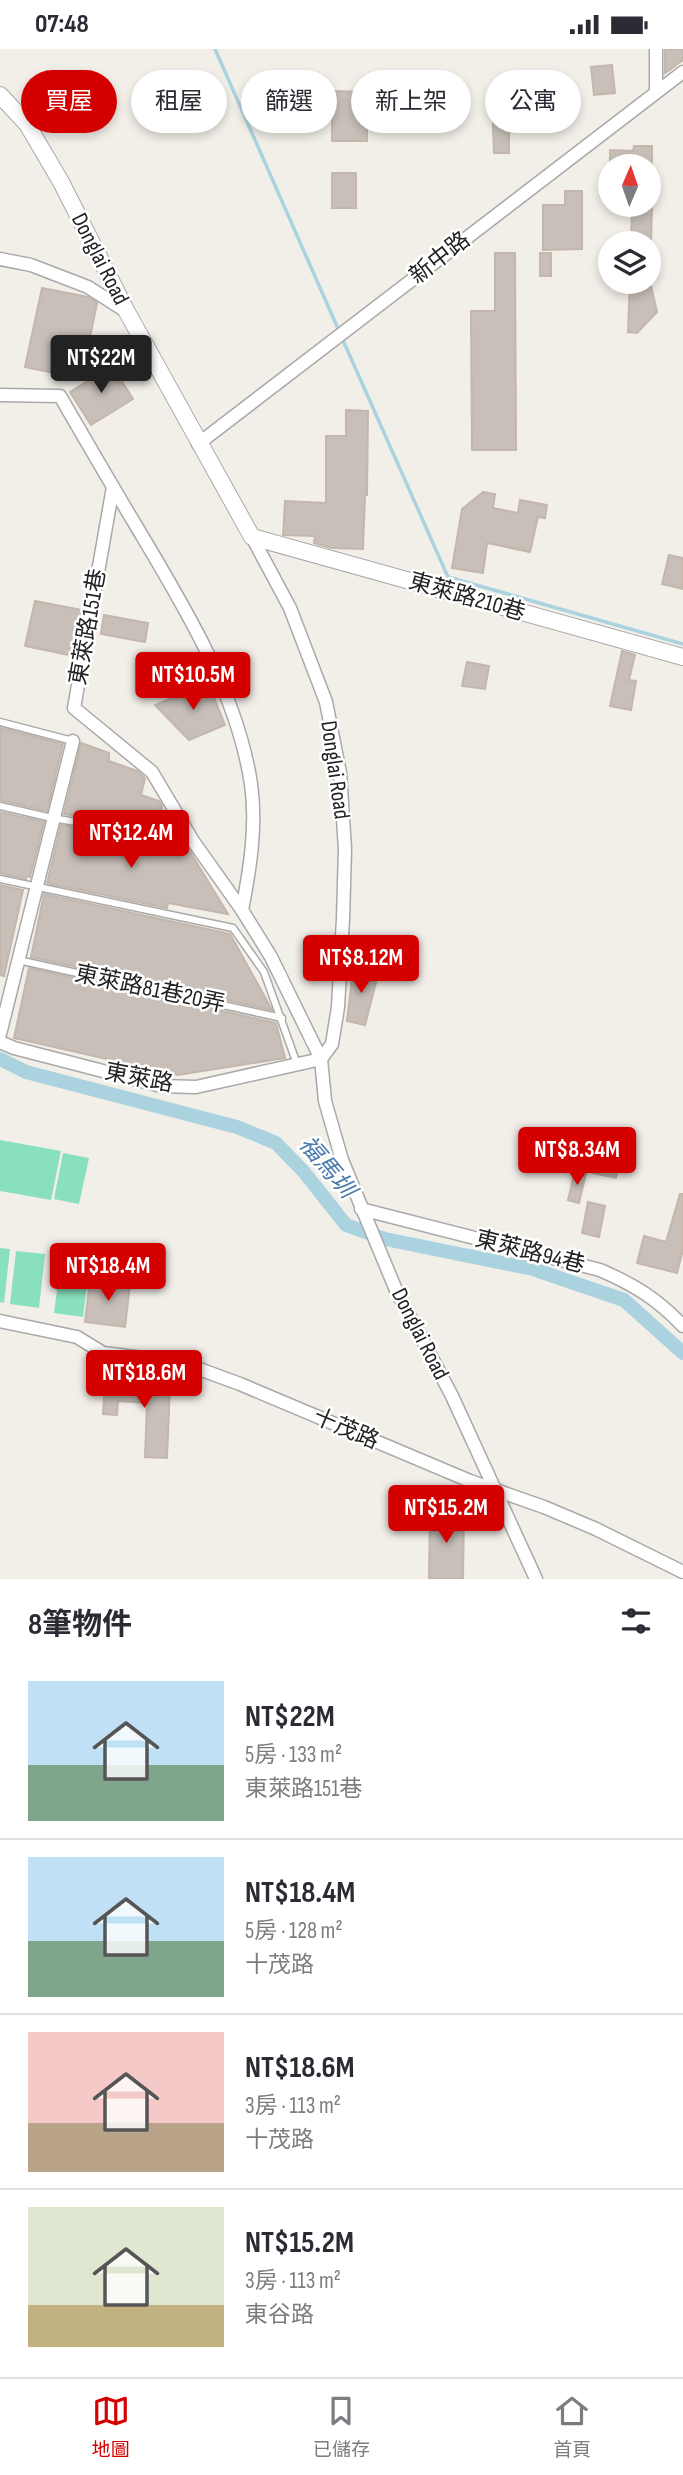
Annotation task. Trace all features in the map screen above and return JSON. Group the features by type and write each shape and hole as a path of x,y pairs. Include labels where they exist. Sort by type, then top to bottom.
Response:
{"street":[{"path":"656,49 656,92"},
{"name":"新中路","path":"198,444 683,72"},
{"name":"Donglai Road","path":"0,96 27,124 61,182 127,312 290,608 321,690 340,773 345,849 338,1007 332,1044 321,1059 326,1101 342,1160 396,1290 452,1396 536,1579"},
{"path":"0,258 31,265 88,287 127,312"},
{"path":"0,395 60,396 189,614 242,741 251,786 252,858 242,910"},
{"name":"東萊路151巷","path":"113,487 74,708 152,772 193,841 242,910 271,957 321,1059"},
{"name":"東萊路210巷","path":"252,537 683,657"},
{"path":"0,1034 73,741"},
{"name":"東萊路","path":"0,1042 161,1087 196,1087 321,1059"},
{"name":"東萊路94巷","path":"361,1209 600,1270 633,1285 661,1304 683,1326"},
{"name":"十茂路","path":"0,1321 77,1337 103,1353 183,1363 596,1529 683,1572"}],"lane":[{"path":"0,722 73,741"},
{"path":"0,806 52,818 193,841"},
{"path":"0,879 233,928 264,972 297,1064"},
{"name":"東萊路81巷20弄","path":"18,960 282,1018"}],"green space":[{"path":"0,1140 61,1151 51,1200 0,1191"},
{"path":"63,1153 89,1158 79,1204 54,1199"},
{"path":"0,1248 10,1249 4,1303 0,1302"},
{"path":"16,1251 45,1254 39,1308 10,1304"},
{"path":"61,1260 90,1263 83,1317 54,1313"}],"building":[{"path":"665,49 683,49 683,60 665,73"},
{"path":"612,65 615,93 594,95 591,67"},
{"path":"337,91 351,92 351,133 367,133 367,141 332,141 332,133 337,133"},
{"path":"493,133 509,133 509,153 494,153"},
{"path":"634,146 652,146 652,154 610,154 610,150 633,151"},
{"path":"332,173 356,173 356,208 332,208"},
{"path":"565,191 582,191 582,249 543,250 543,205 565,205"},
{"path":"632,217 652,217 651,231 631,231"},
{"path":"495,253 515,253 516,450 472,450 471,311 495,311"},
{"path":"540,253 551,253 551,276 540,276"},
{"path":"42,288 88,297 97,303 90,337 78,334 69,376 25,367"},
{"path":"630,294 653,294 657,312 637,333 628,332"},
{"path":"112,366 133,399 91,425 70,392"},
{"path":"346,410 368,411 363,549 331,548 314,543 315,536 283,535 285,501 326,503 326,436 346,436"},
{"path":"483,492 495,494 493,508 518,513 520,500 547,505 545,518 538,517 530,552 487,543 483,573 452,568 462,509"},
{"path":"669,555 683,558 683,589 662,584"},
{"path":"35,601 82,610 74,656 25,646"},
{"path":"104,615 148,623 145,642 101,634"},
{"path":"622,651 635,655 629,680 636,681 631,710 610,706"},
{"path":"467,662 489,666 485,689 462,686"},
{"path":"208,683 225,725 189,740 155,705"},
{"path":"0,728 63,744 47,811 0,800"},
{"path":"81,743 109,753 109,761 137,771 145,778 141,795 159,801 162,806 158,830 64,814"},
{"path":"0,812 44,822 30,877 26,876 26,879 0,873"},
{"path":"61,825 187,847 228,914 168,903 167,908 47,883"},
{"path":"0,885 23,890 4,976 0,975"},
{"path":"44,894 230,934 272,1010 31,957"},
{"path":"29,968 276,1023 285,1058 178,1075 14,1038"},
{"path":"353,970 379,971 365,1025 347,1021"},
{"path":"595,1163 618,1168 616,1178 593,1173"},
{"path":"575,1171 586,1173 579,1203 568,1200"},
{"path":"680,1194 683,1194 683,1250 677,1273 637,1263 644,1236 666,1242"},
{"path":"588,1202 605,1206 599,1237 582,1233"},
{"path":"90,1280 130,1285 125,1327 85,1322"},
{"path":"105,1381 170,1384 167,1458 145,1457 147,1403 118,1401 117,1415 103,1414"},
{"path":"430,1510 464,1511 463,1579 429,1579"}],"waterway":[{"path":"215,49 339,331"},
{"path":"342,338 448,577 683,644"},
{"name":"福馬圳","path":"0,1059 26,1072 237,1127 276,1143 304,1172 346,1225 385,1239 533,1269 624,1300 683,1353"}]}
